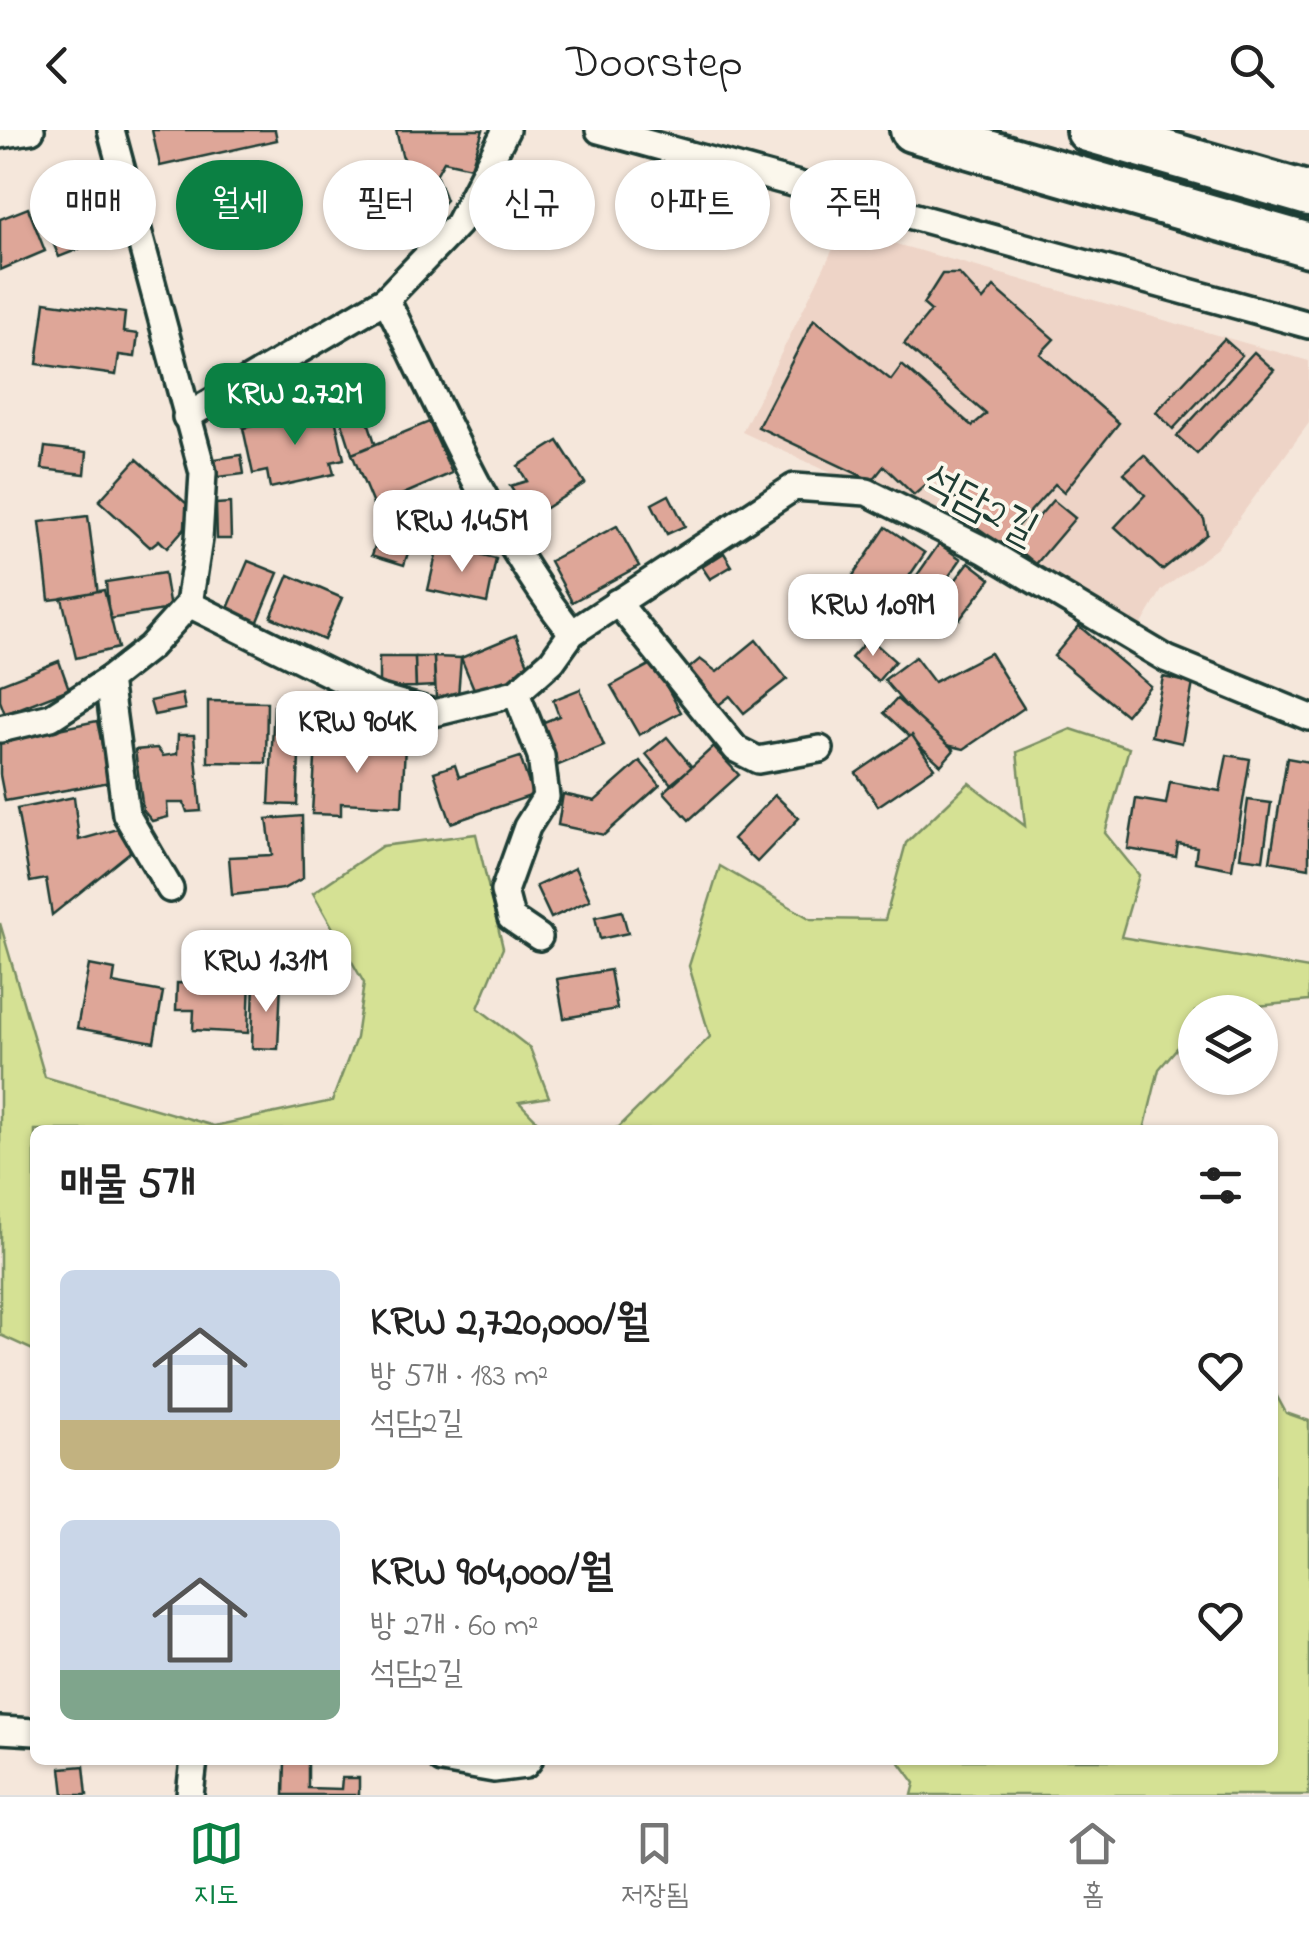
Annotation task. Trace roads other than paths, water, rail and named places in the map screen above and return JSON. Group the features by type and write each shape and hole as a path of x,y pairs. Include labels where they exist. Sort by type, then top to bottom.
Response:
{"highway":[{"path":"912,130 1309,245"},
{"path":"1088,130 1309,194"}],"street":[{"path":"0,134 30,130"},
{"path":"0,729 51,716 108,680 150,646 189,604 199,539 203,473 110,130"},
{"path":"186,417 386,299 458,224 506,130"},
{"path":"599,130 1309,325"},
{"path":"386,299 471,470 527,571 572,633"},
{"name":"석담2길","path":"189,604 377,697 434,713 516,693 552,661 572,633 794,487 867,492 984,550 1167,659 1309,718"},
{"path":"617,602 736,749 758,760 820,749"},
{"path":"108,680 126,814 170,889"},
{"path":"516,693 542,756 546,796 527,828 504,890 512,918 538,938"},
{"path":"0,1730 30,1732"},
{"path":"190,1795 193,1765"},
{"path":"471,1765 494,1769 525,1765"}]}
